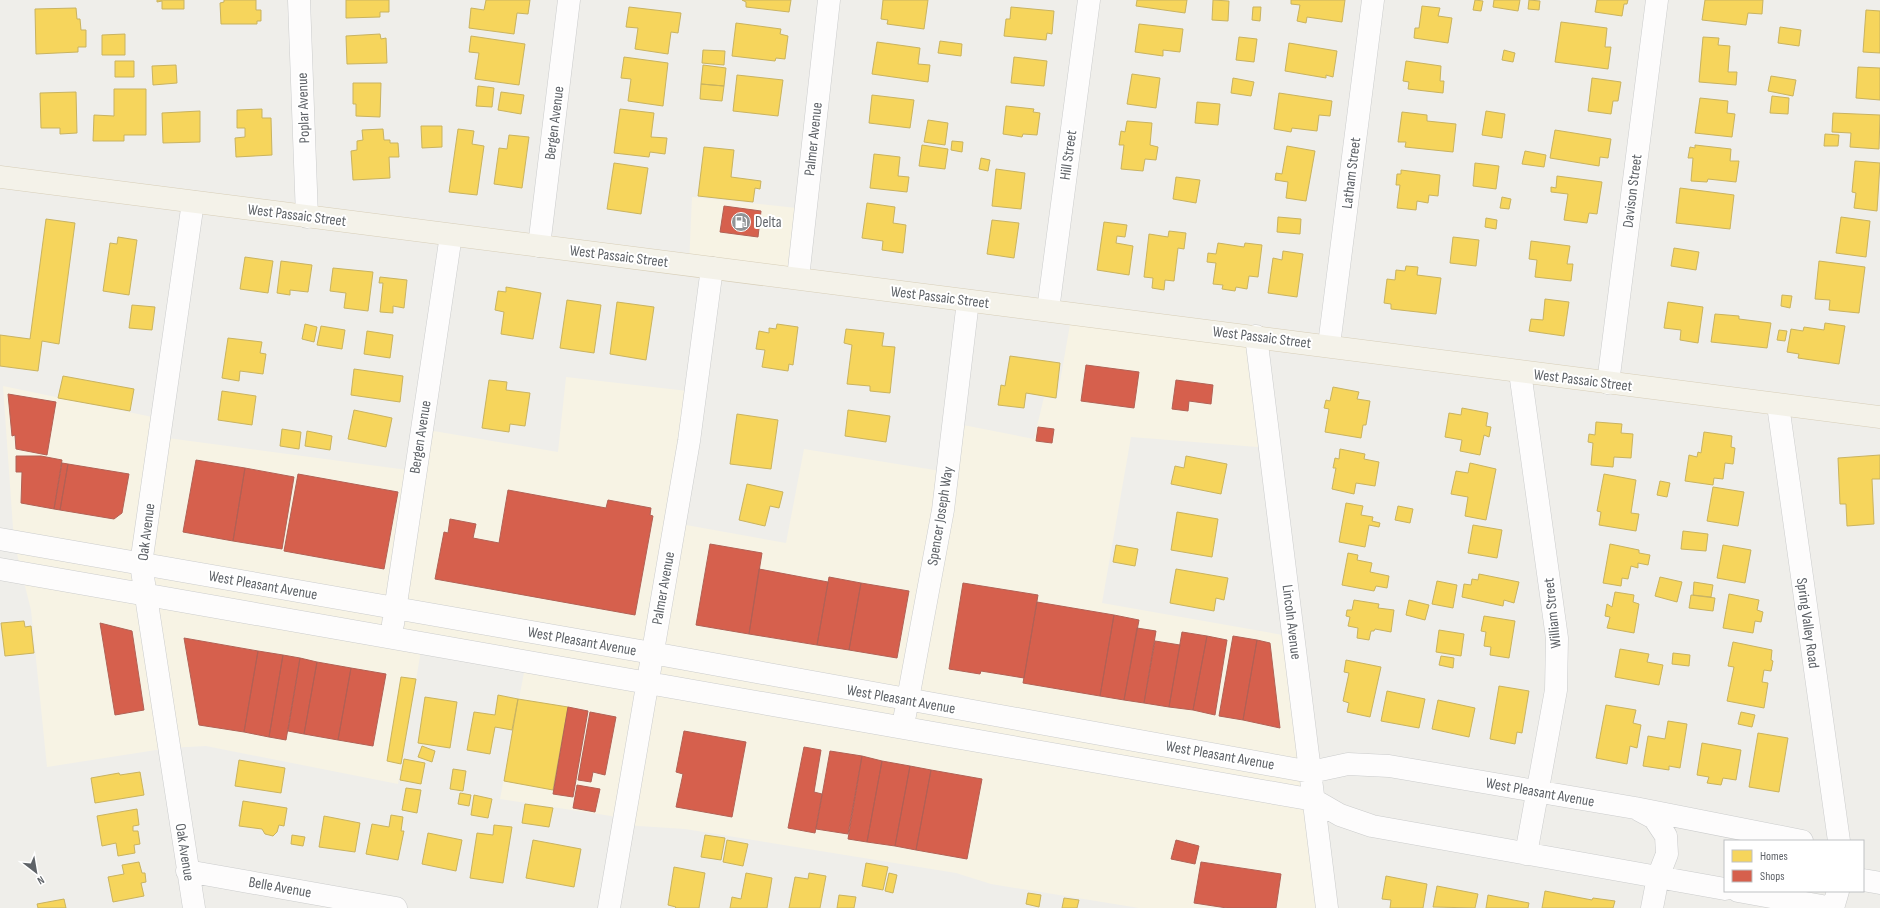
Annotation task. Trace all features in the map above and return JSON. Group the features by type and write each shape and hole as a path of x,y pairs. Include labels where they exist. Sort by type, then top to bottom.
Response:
{"main road":[{"name":"West Passaic Street","path":"0,177 798,278 968,301 1329,345 1520,372 1880,417"}],"street":[{"name":"Poplar Avenue","path":"299,0 307,216"},
{"name":"Bergen Avenue","path":"539,246 569,0"},
{"name":"Palmer Avenue","path":"798,278 829,0"},
{"name":"Hill Street","path":"1048,310 1089,0"},
{"name":"Latham Street","path":"1329,345 1373,0"},
{"name":"Davison Street","path":"1608,383 1656,0"},
{"name":"Oak Avenue","path":"193,202 141,564 147,595 187,871 194,908"},
{"name":"Bergen Avenue","path":"390,639 451,235"},
{"name":"Palmer Avenue","path":"609,908 689,442 712,268"},
{"name":"Spencer Joseph Way","path":"902,729 943,510 968,301"},
{"name":"Lincoln Avenue","path":"1256,336 1327,908"},
{"name":"William Street","path":"1520,372 1557,638 1556,690 1526,854"},
{"name":"Spring Valley Road","path":"1778,405 1839,840"},
{"name":"West Pleasant Avenue","path":"0,539 395,608 1310,772 1348,764 1389,766 1634,808 1797,840"},
{"name":"West Pleasant Avenue","path":"0,569 390,639 1314,800 1340,815 1372,826 1724,889"},
{"path":"1634,808 1654,818 1666,836 1667,854 1658,877 1652,908"},
{"name":"Belle Avenue","path":"187,871 396,908"},
{"path":"1864,880 1880,883"},
{"path":"1744,892 1834,908 1838,892"},
{"path":"1845,892 1847,908"}],"shaded area":[{"path":"692,197 806,209 798,278 689,265"},
{"path":"1072,313 1256,336 1270,448 1131,437 1102,603 1294,637 1327,908 1139,908 991,884 956,873 685,829 623,825 624,818 500,799 526,662 422,645 398,784 206,746 169,748 47,767 31,610 14,542 3,386 162,419 160,437 415,471 422,429 558,452 566,377 696,392 675,523 786,543 804,449 947,472 953,423 1034,439 1044,397 1057,399"}],"building: Homes":[{"path":"157,0 184,0 184,9 162,9 162,1 157,2"},
{"path":"224,0 256,0 256,10 261,10 261,21 257,21 257,24 221,24 220,3 224,2"},
{"path":"346,0 389,0 389,12 380,12 380,17 346,18"},
{"path":"486,0 530,0 528,14 517,13 514,34 469,28 471,8 484,10"},
{"path":"742,0 791,0 789,12 746,7 746,2"},
{"path":"883,0 928,0 924,29 887,24 888,20 881,19"},
{"path":"1137,0 1187,0 1185,13 1136,6"},
{"path":"1213,0 1229,1 1228,21 1212,20"},
{"path":"1291,0 1345,0 1342,22 1307,17 1306,23 1297,21 1300,5 1291,4"},
{"path":"1475,0 1483,1 1481,11 1473,10"},
{"path":"1494,0 1520,0 1518,11 1493,7"},
{"path":"1529,0 1540,1 1539,10 1528,9"},
{"path":"1597,0 1628,0 1627,4 1624,4 1622,16 1595,12"},
{"path":"1705,0 1763,0 1762,14 1748,13 1746,25 1702,20"},
{"path":"1422,6 1440,8 1438,16 1452,18 1448,43 1414,38 1415,28 1419,28"},
{"path":"629,7 681,13 678,33 671,32 668,54 635,49 638,28 626,27"},
{"path":"1011,7 1054,11 1052,34 1047,33 1046,40 1004,36 1006,19 1010,19"},
{"path":"1253,7 1261,7 1260,21 1252,20"},
{"path":"76,8 77,19 80,19 81,30 86,30 86,47 78,47 78,52 36,54 35,9"},
{"path":"1866,10 1880,11 1880,53 1863,52"},
{"path":"1561,22 1607,28 1605,47 1611,47 1608,69 1555,62"},
{"path":"736,23 781,29 780,34 788,36 785,59 776,58 775,61 732,56"},
{"path":"1139,24 1183,29 1180,52 1163,50 1163,56 1135,52"},
{"path":"1780,27 1801,30 1799,46 1778,43"},
{"path":"125,34 125,55 102,55 102,35"},
{"path":"380,34 381,39 386,38 387,63 347,64 346,36"},
{"path":"471,36 525,44 519,85 475,79 479,53 469,52"},
{"path":"1239,37 1257,39 1254,62 1236,60"},
{"path":"1703,37 1719,38 1718,45 1730,46 1728,72 1737,72 1736,85 1699,82"},
{"path":"940,41 962,44 961,56 938,53"},
{"path":"877,42 920,48 918,64 930,65 928,82 872,74"},
{"path":"1289,43 1337,51 1333,77 1326,75 1326,78 1285,71"},
{"path":"703,50 725,51 724,65 702,63"},
{"path":"1504,50 1515,53 1513,62 1502,60"},
{"path":"624,57 668,63 663,106 628,101 631,79 621,78"},
{"path":"1014,57 1047,61 1044,86 1011,83"},
{"path":"115,61 134,61 134,77 115,77"},
{"path":"1406,61 1441,66 1440,81 1444,81 1443,93 1408,89 1409,82 1403,81"},
{"path":"176,65 177,83 153,85 152,66"},
{"path":"703,65 726,68 724,86 701,84"},
{"path":"1858,67 1880,68 1880,100 1856,98"},
{"path":"1132,74 1160,78 1156,108 1127,104"},
{"path":"737,75 783,80 778,116 733,111"},
{"path":"1771,76 1796,80 1793,96 1768,91"},
{"path":"1233,78 1254,82 1251,96 1231,93"},
{"path":"1592,78 1621,82 1618,101 1613,101 1611,114 1588,111"},
{"path":"353,83 381,83 380,117 356,116 356,104 353,104"},
{"path":"701,84 724,86 722,101 700,99"},
{"path":"478,86 494,88 492,107 476,106"},
{"path":"114,89 146,89 146,135 124,135 124,141 93,141 94,115 114,116"},
{"path":"76,92 77,133 60,134 60,128 41,128 40,93"},
{"path":"501,92 524,95 521,114 498,110"},
{"path":"1279,93 1332,101 1330,116 1319,115 1317,131 1292,128 1291,132 1274,129"},
{"path":"872,95 914,100 910,128 869,123"},
{"path":"1772,96 1789,98 1788,114 1770,113"},
{"path":"1700,98 1728,101 1727,113 1735,114 1732,137 1695,133"},
{"path":"1197,102 1220,104 1218,125 1195,123"},
{"path":"1006,106 1034,109 1033,112 1040,113 1037,135 1023,134 1022,137 1003,134"},
{"path":"262,109 262,118 271,118 272,155 236,157 235,138 245,137 245,128 237,128 237,110"},
{"path":"620,109 654,113 651,137 667,138 665,154 650,152 649,157 614,153"},
{"path":"200,111 200,142 163,143 162,113"},
{"path":"1486,111 1505,114 1502,138 1482,135"},
{"path":"1402,112 1427,115 1427,121 1456,124 1453,152 1405,147 1406,142 1398,142"},
{"path":"1833,113 1880,115 1879,149 1850,147 1851,133 1832,132"},
{"path":"928,120 948,123 945,145 924,142"},
{"path":"1127,121 1152,123 1150,145 1158,147 1156,160 1145,159 1143,171 1121,169 1124,145 1119,145 1121,131 1125,132"},
{"path":"421,126 442,126 442,147 422,148"},
{"path":"383,129 384,140 390,140 390,143 398,143 399,157 389,157 390,178 353,180 351,151 357,150 357,141 363,140 362,130"},
{"path":"458,129 474,131 472,144 484,146 477,195 449,192"},
{"path":"1555,130 1611,139 1608,158 1600,157 1599,166 1550,158"},
{"path":"1825,134 1839,135 1838,146 1824,146"},
{"path":"509,135 529,137 522,188 494,184 499,148 507,149"},
{"path":"952,141 963,142 962,152 951,150"},
{"path":"922,145 948,149 945,169 919,166"},
{"path":"1695,145 1731,149 1730,161 1739,161 1736,182 1708,179 1707,182 1691,181 1693,158 1688,158 1690,147 1695,148"},
{"path":"1287,146 1315,151 1306,201 1286,198 1288,182 1275,180 1276,173 1282,174"},
{"path":"704,147 734,150 731,177 761,181 760,189 755,188 753,202 698,196"},
{"path":"1525,151 1546,155 1544,167 1522,164"},
{"path":"874,154 900,157 898,176 909,177 907,192 870,188"},
{"path":"981,158 990,160 988,171 979,169"},
{"path":"1855,161 1880,163 1877,211 1854,208 1856,193 1852,192"},
{"path":"614,163 648,168 641,214 607,209"},
{"path":"1475,163 1499,166 1496,189 1473,186"},
{"path":"996,169 1025,173 1021,209 992,206"},
{"path":"1401,170 1440,175 1438,196 1429,195 1428,203 1417,201 1416,210 1397,208 1400,185 1396,185 1397,174 1401,174"},
{"path":"1557,176 1602,182 1597,214 1589,213 1587,223 1564,220 1568,194 1551,192 1551,187 1556,188"},
{"path":"1176,177 1200,180 1196,203 1173,199"},
{"path":"1680,188 1734,195 1730,229 1676,223"},
{"path":"1502,197 1511,199 1509,209 1500,208"},
{"path":"867,203 895,207 893,223 906,225 903,253 882,250 883,241 862,238"},
{"path":"1278,217 1301,219 1300,234 1277,232"},
{"path":"1841,217 1870,221 1866,257 1836,253"},
{"path":"1486,218 1497,220 1496,229 1485,227"},
{"path":"46,219 75,223 59,344 42,341 38,371 0,366 0,335 30,339"},
{"path":"992,220 1019,223 1014,258 987,254"},
{"path":"1104,222 1127,225 1125,237 1117,236 1116,243 1133,246 1129,275 1097,270"},
{"path":"1169,231 1186,233 1184,249 1178,248 1174,281 1165,280 1164,290 1152,288 1153,278 1144,277 1149,234 1168,237"},
{"path":"118,237 137,240 129,295 103,291 110,243 117,244"},
{"path":"1453,237 1479,240 1476,266 1450,263"},
{"path":"1531,241 1570,246 1567,264 1573,264 1571,281 1535,277 1537,260 1529,259"},
{"path":"1218,243 1244,247 1245,243 1262,245 1258,277 1249,276 1247,289 1236,287 1235,291 1222,289 1223,285 1213,284 1216,263 1207,262 1208,253 1216,254"},
{"path":"1674,248 1699,252 1696,270 1671,266"},
{"path":"1283,251 1303,254 1297,297 1268,293 1273,258 1282,260"},
{"path":"245,257 273,261 268,293 240,289"},
{"path":"281,261 312,265 308,292 290,290 290,295 277,293"},
{"path":"1819,261 1865,267 1859,313 1829,310 1830,300 1815,299"},
{"path":"1406,266 1418,267 1417,275 1441,278 1436,314 1391,309 1391,304 1384,303 1387,279 1395,280 1396,270 1405,271"},
{"path":"333,268 373,272 368,311 344,308 346,293 330,291"},
{"path":"380,277 407,280 404,308 393,306 393,313 380,312 383,283 379,283"},
{"path":"506,287 541,293 533,339 501,334 504,312 495,310 498,291 506,292"},
{"path":"1782,295 1792,296 1790,308 1781,306"},
{"path":"1545,299 1569,302 1564,336 1529,331 1531,319 1543,320"},
{"path":"567,300 601,305 594,353 560,348"},
{"path":"617,302 654,307 646,360 610,354"},
{"path":"1668,302 1703,307 1698,343 1680,340 1681,330 1664,328"},
{"path":"132,305 155,307 152,330 129,328"},
{"path":"1715,314 1739,316 1739,319 1771,323 1767,348 1711,342"},
{"path":"1825,323 1845,326 1839,364 1798,358 1799,354 1787,352 1791,329 1803,331 1804,327 1824,330"},
{"path":"305,324 317,327 314,342 302,339"},
{"path":"777,324 798,327 793,365 789,364 788,371 762,367 765,350 756,349 759,331 769,333 769,328 776,329"},
{"path":"321,326 345,330 342,349 317,345"},
{"path":"846,329 884,333 882,346 895,347 890,393 870,391 870,386 847,384 852,345 844,343"},
{"path":"1779,330 1787,331 1785,341 1777,340"},
{"path":"367,331 393,335 390,358 364,354"},
{"path":"228,338 262,342 260,353 266,354 263,374 240,371 239,381 222,378"},
{"path":"1010,356 1060,363 1056,398 1026,393 1024,408 998,405 1001,385 1005,386"},
{"path":"354,369 403,376 400,402 351,395"},
{"path":"63,376 134,389 130,411 58,398"},
{"path":"489,380 507,382 506,390 530,393 525,426 510,424 509,432 482,428"},
{"path":"1333,387 1359,392 1357,399 1370,401 1366,425 1363,425 1361,438 1325,432 1329,409 1324,408 1326,400 1330,401"},
{"path":"222,391 256,396 252,425 218,420"},
{"path":"1462,408 1488,413 1486,426 1491,427 1489,437 1484,435 1480,455 1460,451 1462,440 1445,437 1449,413 1461,415"},
{"path":"354,410 392,418 386,447 348,439"},
{"path":"848,410 890,416 886,442 845,436"},
{"path":"737,414 778,420 771,469 730,464"},
{"path":"1596,422 1622,424 1621,433 1633,434 1631,458 1614,457 1613,467 1591,465 1593,443 1588,442 1589,434 1595,435"},
{"path":"282,429 301,432 299,449 280,446"},
{"path":"307,431 332,436 330,450 305,446"},
{"path":"1704,432 1732,436 1731,447 1735,448 1733,464 1725,463 1723,479 1714,478 1713,485 1685,481 1689,455 1697,457 1698,452 1701,453"},
{"path":"1340,449 1365,454 1364,459 1379,462 1375,486 1356,483 1354,494 1332,489 1336,468 1333,468 1335,458 1339,459"},
{"path":"1880,455 1880,479 1872,479 1874,524 1847,526 1846,504 1840,504 1838,458"},
{"path":"1186,456 1227,464 1221,494 1171,484 1175,466 1184,468"},
{"path":"1470,463 1496,469 1486,520 1465,516 1468,497 1451,494 1456,471 1468,473"},
{"path":"1604,474 1636,480 1631,513 1639,514 1636,531 1599,525 1601,512 1597,511"},
{"path":"1660,481 1670,483 1667,497 1657,495"},
{"path":"747,484 783,492 779,508 770,506 765,526 739,520"},
{"path":"1713,487 1744,492 1738,526 1707,521"},
{"path":"1346,503 1363,506 1361,515 1373,517 1372,521 1380,523 1379,527 1369,525 1365,547 1339,542"},
{"path":"1398,506 1413,509 1410,523 1395,520"},
{"path":"1177,512 1218,519 1212,557 1171,550"},
{"path":"1473,525 1502,530 1497,558 1468,553"},
{"path":"1683,531 1708,534 1706,551 1681,549"},
{"path":"1610,544 1639,550 1639,553 1650,555 1648,565 1638,563 1638,568 1631,566 1628,579 1622,578 1621,586 1603,583"},
{"path":"1116,545 1138,549 1135,566 1113,562"},
{"path":"1723,545 1751,550 1745,583 1717,578"},
{"path":"1348,553 1358,555 1357,560 1372,563 1370,572 1389,576 1387,588 1376,586 1374,591 1342,585"},
{"path":"1176,569 1228,578 1224,600 1216,598 1214,611 1170,603"},
{"path":"1479,574 1519,582 1514,603 1504,600 1503,606 1462,597 1464,584 1471,585 1472,579 1478,580"},
{"path":"1660,577 1682,582 1677,602 1655,596"},
{"path":"1437,581 1457,585 1453,608 1432,604"},
{"path":"1694,582 1713,585 1711,597 1693,595"},
{"path":"1615,592 1634,595 1633,602 1639,604 1634,633 1607,628 1610,617 1605,616 1607,604 1612,607"},
{"path":"1729,594 1759,600 1757,610 1763,612 1761,622 1755,621 1753,633 1723,628"},
{"path":"1691,595 1715,598 1713,611 1689,608"},
{"path":"1354,600 1379,604 1378,608 1394,610 1391,632 1375,629 1374,631 1371,631 1369,640 1357,638 1358,628 1348,626 1350,617 1346,616 1347,610 1352,610"},
{"path":"1409,600 1429,605 1425,620 1406,615"},
{"path":"1484,616 1515,621 1509,658 1490,655 1491,647 1484,646 1486,632 1481,631"},
{"path":"24,621 25,627 31,626 34,653 5,656 1,623"},
{"path":"1439,630 1464,634 1461,656 1436,652"},
{"path":"1733,642 1772,650 1771,660 1773,661 1771,671 1764,670 1762,682 1768,683 1764,708 1727,701 1734,667 1728,666"},
{"path":"1620,649 1649,654 1647,662 1663,665 1659,685 1615,677"},
{"path":"1673,653 1690,655 1689,666 1672,664"},
{"path":"1441,656 1454,658 1453,668 1439,665"},
{"path":"1346,660 1381,667 1370,717 1347,712 1349,703 1343,701 1349,673 1344,672"},
{"path":"401,677 416,679 401,764 387,761"},
{"path":"1499,686 1529,691 1522,733 1517,732 1515,744 1490,739"},
{"path":"1387,691 1425,699 1419,728 1381,721"},
{"path":"498,695 518,699 512,730 495,727 490,754 467,750 474,712 495,715"},
{"path":"425,697 457,702 450,748 418,743"},
{"path":"518,699 568,707 553,790 504,781"},
{"path":"1438,700 1475,708 1469,737 1432,729"},
{"path":"1606,705 1636,710 1633,723 1641,725 1637,748 1630,746 1627,764 1596,758"},
{"path":"1741,712 1755,715 1752,727 1738,724"},
{"path":"1668,721 1687,724 1680,768 1669,766 1669,770 1643,766 1648,736 1665,739"},
{"path":"1758,733 1788,738 1779,792 1749,787"},
{"path":"1702,743 1741,750 1736,780 1723,778 1721,785 1707,783 1709,777 1697,775"},
{"path":"422,746 435,751 432,762 418,757"},
{"path":"404,759 425,763 421,784 400,780"},
{"path":"239,760 285,768 281,793 235,786"},
{"path":"453,769 466,771 463,791 450,789"},
{"path":"140,772 144,795 95,803 91,778 119,773 120,775"},
{"path":"406,788 421,790 417,813 402,810"},
{"path":"460,793 471,795 469,806 458,804"},
{"path":"474,795 492,799 488,818 471,815"},
{"path":"243,801 287,808 284,826 279,825 277,832 273,836 265,834 262,829 239,826"},
{"path":"525,804 553,808 549,827 522,823"},
{"path":"137,809 139,825 133,826 133,831 138,831 140,844 134,845 135,853 118,856 116,843 102,846 97,816"},
{"path":"391,815 403,817 401,831 404,831 398,860 366,854 372,824 389,827"},
{"path":"324,816 360,823 355,852 319,847"},
{"path":"494,825 512,827 503,883 470,878 477,833 493,835"},
{"path":"428,833 462,840 456,871 422,864"},
{"path":"292,835 305,837 303,846 291,844"},
{"path":"705,835 725,838 721,860 701,857"},
{"path":"533,840 581,849 574,887 526,878"},
{"path":"727,840 748,844 743,866 723,862"},
{"path":"139,862 142,873 145,873 146,882 141,883 144,896 113,902 108,877 124,874 122,865"},
{"path":"866,863 888,867 883,890 862,886"},
{"path":"674,867 705,873 699,908 675,908 676,907 668,905"},
{"path":"746,873 772,878 767,908 730,908 732,897 741,899"},
{"path":"809,873 826,876 820,908 789,908 795,877 808,879"},
{"path":"889,873 897,875 893,893 885,891"},
{"path":"1386,876 1427,884 1423,908 1390,908 1391,900 1382,899"},
{"path":"1437,886 1478,894 1475,908 1433,907"},
{"path":"1545,891 1592,900 1593,898 1615,901 1613,908 1542,908"},
{"path":"1028,893 1041,895 1039,907 1026,904"},
{"path":"839,895 856,897 854,908 837,908"},
{"path":"1488,895 1529,903 1528,908 1486,908"},
{"path":"1064,898 1079,900 1077,908 1062,908"},
{"path":"64,899 66,908 38,908 37,904"}],"building: Shops":[{"name":"Delta","path":"724,206 761,211 758,237 720,232"},
{"path":"1086,365 1139,372 1134,408 1081,401"},
{"path":"1176,380 1213,385 1211,404 1189,401 1188,411 1172,409"},
{"path":"8,394 56,402 47,455 16,449 15,435 12,436"},
{"path":"1038,427 1054,429 1052,443 1036,441"},
{"path":"16,456 41,456 62,460 54,509 21,503 22,472 16,472"},
{"path":"196,460 245,468 233,541 183,532"},
{"path":"62,463 68,464 60,510 54,509"},
{"path":"68,464 129,474 122,513 114,519 60,510"},
{"path":"245,468 294,477 282,549 233,541"},
{"path":"298,474 398,492 384,569 284,551"},
{"path":"508,490 606,508 608,500 651,508 650,515 653,516 635,615 435,579 444,532 448,533 450,519 476,524 473,538 499,543"},
{"path":"710,544 762,553 749,634 696,625"},
{"path":"759,569 828,582 817,645 749,634"},
{"path":"829,577 861,583 849,650 817,645"},
{"path":"861,583 909,591 897,658 849,650"},
{"path":"963,583 1038,595 1024,678 981,671 980,674 949,669"},
{"path":"1037,602 1114,615 1100,696 1023,683"},
{"path":"1114,615 1139,620 1124,700 1100,696"},
{"path":"100,623 132,631 144,710 115,715"},
{"path":"1137,628 1156,631 1144,703 1124,700"},
{"path":"1182,632 1207,636 1193,710 1169,707"},
{"path":"1207,636 1227,640 1215,715 1193,710"},
{"path":"1233,636 1257,640 1243,720 1219,716"},
{"path":"184,638 258,651 244,732 199,725"},
{"path":"1257,640 1270,643 1280,728 1243,720"},
{"path":"1155,641 1180,645 1169,707 1144,703"},
{"path":"258,651 283,655 269,737 244,732"},
{"path":"283,655 300,658 286,740 269,737"},
{"path":"300,658 317,662 304,734 288,731"},
{"path":"317,662 351,668 338,740 304,734"},
{"path":"351,668 386,674 373,746 338,740"},
{"path":"568,707 588,711 573,797 553,794"},
{"path":"590,712 616,717 605,775 593,772 591,782 578,780"},
{"path":"684,731 746,742 732,817 676,807 683,774 676,772"},
{"path":"804,747 821,750 814,792 822,794 815,833 788,828"},
{"path":"830,751 862,756 848,834 816,829"},
{"path":"862,756 882,761 867,842 848,839"},
{"path":"882,761 910,766 895,846 867,842"},
{"path":"910,766 931,770 916,850 895,846"},
{"path":"931,770 982,779 967,859 916,850"},
{"path":"577,785 600,789 595,812 573,808"},
{"path":"1176,840 1199,846 1195,864 1171,859"},
{"path":"1201,862 1281,874 1276,908 1227,908 1194,903"}],"place":[{"name":"Delta","path":"741,222"}]}
